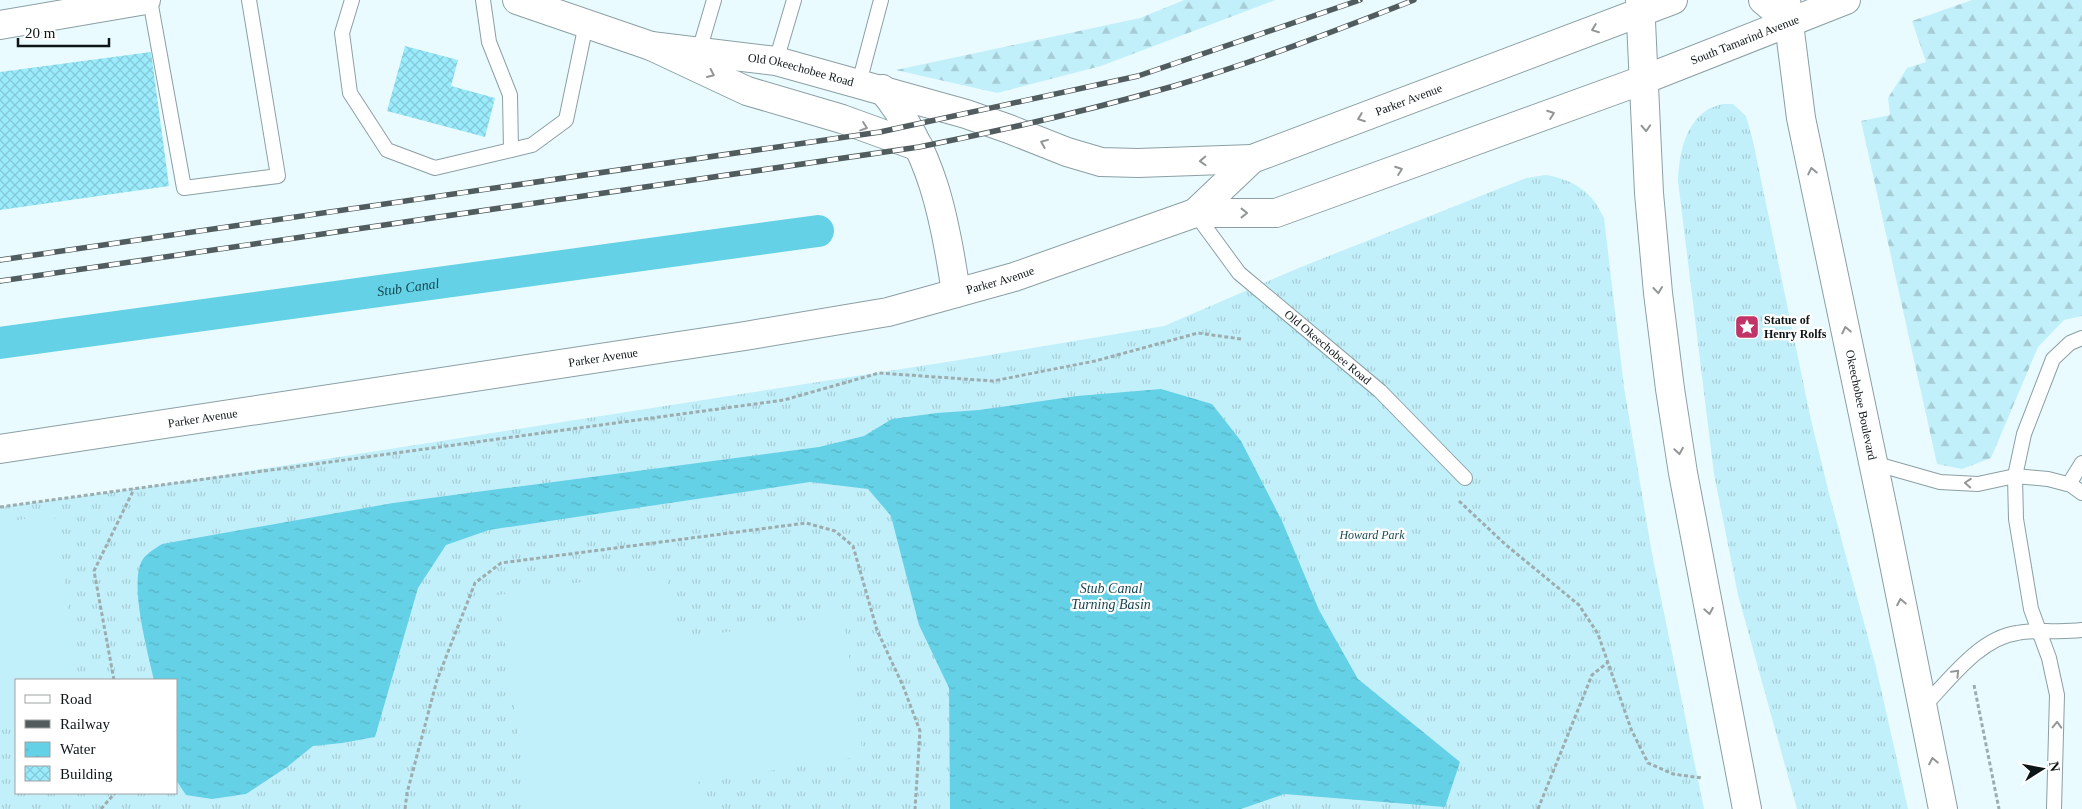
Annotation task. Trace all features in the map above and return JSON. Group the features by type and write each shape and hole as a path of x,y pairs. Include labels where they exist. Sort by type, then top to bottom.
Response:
{"street":[{"path":"0,25 146,0"},
{"name":"Old Okeechobee Road","path":"517,0 651,46 747,91 842,119 919,147"},
{"path":"1672,0 1641,6 1650,202 1658,293 1683,473 1747,809"},
{"path":"1763,0 1787,11"},
{"name":"South Tamarind Avenue","path":"1644,80 1787,11 1846,0"},
{"name":"Parker Avenue","path":"1195,213 1252,159 1641,6"},
{"name":"Okeechobee Boulevard","path":"1787,11 1801,118 1874,463 1943,809"},
{"name":"Old Okeechobee Road","path":"651,46 776,60 870,86 1001,126 1067,152 1101,162 1138,163 1252,159"},
{"name":"Parker Avenue","path":"0,449 745,336 888,312 1014,277 1195,213 1276,213 1644,80"},
{"path":"870,86 896,107 919,147 939,198 949,241 956,293"}],"lane":[{"path":"150,0 184,188 278,176 248,0"},
{"path":"352,0 342,33 350,93 386,150 435,168 532,145 566,120 586,24"},
{"path":"483,0 489,42 510,95 512,150"},
{"path":"698,52 714,0"},
{"path":"776,60 794,0"},
{"path":"870,86 881,0"},
{"name":"Old Okeechobee Road","path":"1195,213 1239,273 1380,390 1465,478"},
{"path":"2054,809 2058,695 2049,658 2031,609 2016,519 2015,476 2024,434 2053,359 2070,343 2082,338"},
{"path":"1874,463 1940,482 1978,484 2015,476 2069,484 2082,493"},
{"path":"2069,484 2082,463"},
{"path":"1922,708 1986,644 2014,633 2040,630 2082,630"}],"path":[{"path":"0,507 784,400 878,372 993,381 1095,361 1198,333 1241,339"},
{"path":"114,679 94,572 134,489"},
{"path":"1455,497 1506,545 1579,605 1598,634 1631,729 1648,763 1673,774 1702,778"},
{"path":"405,809 409,784 437,680 475,583 500,563 806,523 835,531 853,546 877,630 903,686 920,731 915,809"},
{"path":"1538,809 1592,675 1607,663"},
{"path":"1972,676 1999,809"},
{"path":"101,809 114,794"}],"green space":[{"path":"1184,0 1275,0 1101,66 997,93 896,70 1140,18"},
{"path":"1972,0 2082,0 2082,316 2064,320 2038,347 1991,458 1962,469 1937,464 1861,121 1890,115 1888,98 1907,68 1926,62 1912,21"},
{"path":"1722,104 1733,104 1746,116 1753,141 1811,420 1876,667 1908,809 1797,809 1738,595 1714,474 1678,181 1680,161 1688,132 1699,116 1709,109"},
{"name":"Howard Park","path":"1546,175 1566,180 1588,194 1594,201 1604,218 1624,387 1652,554 1704,809 0,809 0,507 134,489 972,358 1164,326 1301,267 1526,178"},
{"path":"54,514 79,679 15,679 15,709 0,712 0,523"},
{"path":"665,569 676,640 843,614 863,756 698,782 702,809 529,809 498,595"}],"water":[{"name":"Stub Canal Turning Basin","path":"1161,389 1212,404 1241,441 1282,521 1319,610 1358,679 1460,762 1445,807 1284,794 1241,809 950,809 949,688 919,625 891,516 868,489 810,482 489,530 446,545 418,588 375,737 313,746 287,767 246,794 212,799 186,795 178,783 178,679 154,679 138,600 139,569 143,559 162,544 393,503 819,447 864,436 892,419 979,410 1077,396"}],"building":[{"path":"405,46 458,60 451,86 495,98 485,137 387,111"},
{"path":"151,52 169,186 0,210 0,72"}],"waterway":[{"name":"Stub Canal","path":"0,343 818,231"}],"railway":[{"path":"0,260 880,132 1138,76 1360,0"},
{"path":"0,281 919,147 1047,119 1174,86 1325,35 1414,0"}],"place":[{"name":"Statue of Henry Rolfs","path":"1747,327"}]}
